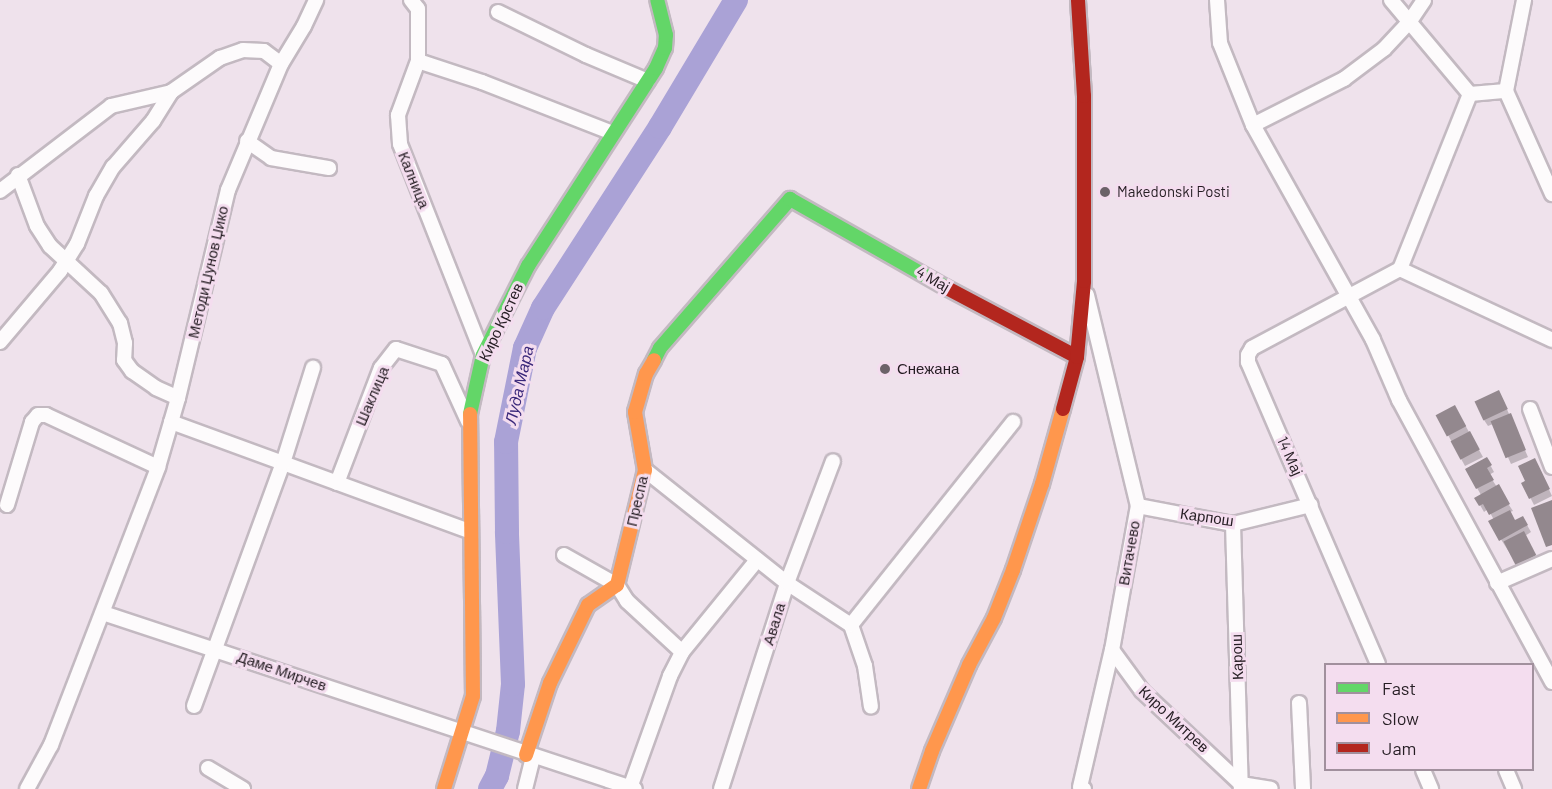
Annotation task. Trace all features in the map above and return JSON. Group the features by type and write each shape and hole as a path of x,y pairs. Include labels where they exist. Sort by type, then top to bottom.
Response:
{"street":[{"name":"Методи Џунов Џико","path":"27,789 51,745 104,613 158,467 178,398 228,190 247,141 271,93 281,64 304,26 316,0"},
{"name":"Калница","path":"411,0 418,9 418,61 398,115 400,144 483,356"},
{"name":"Киро Крстев","path":"444,789 473,696 468,422 483,356 528,266 648,81 665,48 666,35 658,14 657,0"},
{"path":"919,789 932,751 1013,570 1042,484 1077,357 1084,281 1084,96 1078,0"},
{"path":"1217,0 1220,43 1253,125 1373,340 1399,400 1552,682"},
{"path":"1391,0 1470,94"},
{"path":"1253,125 1344,79 1384,49 1410,21 1424,0"},
{"path":"1524,0 1506,91 1552,194"},
{"path":"498,12 586,55 648,81"},
{"path":"0,191 111,106 171,92 220,58 243,50 264,51 281,64"},
{"path":"418,61 482,82 613,133"},
{"path":"1470,94 1506,91"},
{"path":"0,342 66,261 77,244 96,196 113,167 153,121 171,92"},
{"path":"1348,296 1400,269 1470,94"},
{"path":"247,141 271,158 329,168"},
{"path":"18,175 37,226 50,246 101,293 120,323 125,343 124,360 132,371 156,388 178,398"},
{"name":"4 Мај","path":"790,199 956,293 1077,357"},
{"name":"Преспа","path":"617,585 645,470 635,412 646,374 660,348 790,199"},
{"path":"1400,269 1552,340"},
{"name":"Витачево","path":"1084,281 1138,506 1112,650 1080,787 1084,789"},
{"name":"14 Мај","path":"1348,296 1252,348 1248,355 1248,362 1378,663"},
{"name":"Шаклица","path":"337,483 381,368 396,349 442,364 468,422"},
{"path":"194,706 283,463 313,368"},
{"path":"1530,409 1552,466"},
{"path":"8,506 32,422 38,415 46,415 158,467"},
{"path":"171,422 469,531"},
{"path":"851,625 1013,422"},
{"name":"Авала","path":"722,789 787,583 833,460"},
{"path":"645,470 787,583 851,625 865,666 871,707"},
{"name":"Карпош","path":"1138,506 1233,524 1311,505"},
{"name":"Карош","path":"1233,524 1241,787"},
{"path":"564,555 617,585 627,601 682,652"},
{"path":"1497,583 1552,559"},
{"path":"633,788 670,676 682,652 757,560"},
{"path":"525,789 530,756 550,683 588,605 617,585"},
{"name":"Даме Мирчев","path":"104,613 215,648 530,756 633,788"},
{"name":"Киро Митрев","path":"1112,650 1142,691 1241,787"},
{"path":"1299,703 1303,789"},
{"path":"208,768 243,789"},
{"path":"1423,771 1431,789"},
{"path":"1506,771 1514,789"},
{"path":"1241,787 1271,789"}],"building":[{"path":"1499,390 1508,409 1483,420 1475,401"},
{"path":"1455,405 1466,426 1447,437 1436,415"},
{"path":"1511,413 1526,450 1506,458 1491,421"},
{"path":"1470,431 1480,450 1460,460 1451,441"},
{"path":"1487,457 1492,465 1487,468 1494,480 1476,489 1465,469"},
{"path":"1535,458 1550,489 1529,499 1521,483 1525,481 1518,466"},
{"path":"1499,484 1510,504 1489,515 1483,504 1479,506 1474,498"},
{"path":"1552,500 1552,545 1546,547 1531,508"},
{"path":"1510,510 1515,520 1523,516 1528,525 1499,541 1488,521"},
{"path":"1524,531 1536,555 1516,565 1504,541"}],"waterway":[{"name":"Луда Мара","path":"490,789 497,776 508,731 513,684 506,442 525,348 543,308 660,127 736,0"}],"traffic: fast":[{"path":"470,414 483,355 528,266 656,68 665,48 666,35 657,0"},
{"path":"654,360 660,348 790,199 945,287"}],"traffic: slow":[{"path":"526,755 550,683 588,605 617,585 645,470 635,412 646,374 654,360"},
{"path":"919,789 932,751 969,665 994,618 1013,570 1042,484 1063,409"},
{"path":"444,789 473,696 470,414"}],"traffic: jam":[{"path":"1063,409 1077,357 1084,281 1084,96 1078,0"},
{"path":"945,287 1077,357"}],"place":[{"name":"Makedonski Posti","path":"1105,192"},
{"name":"Снежана","path":"885,369"}]}
